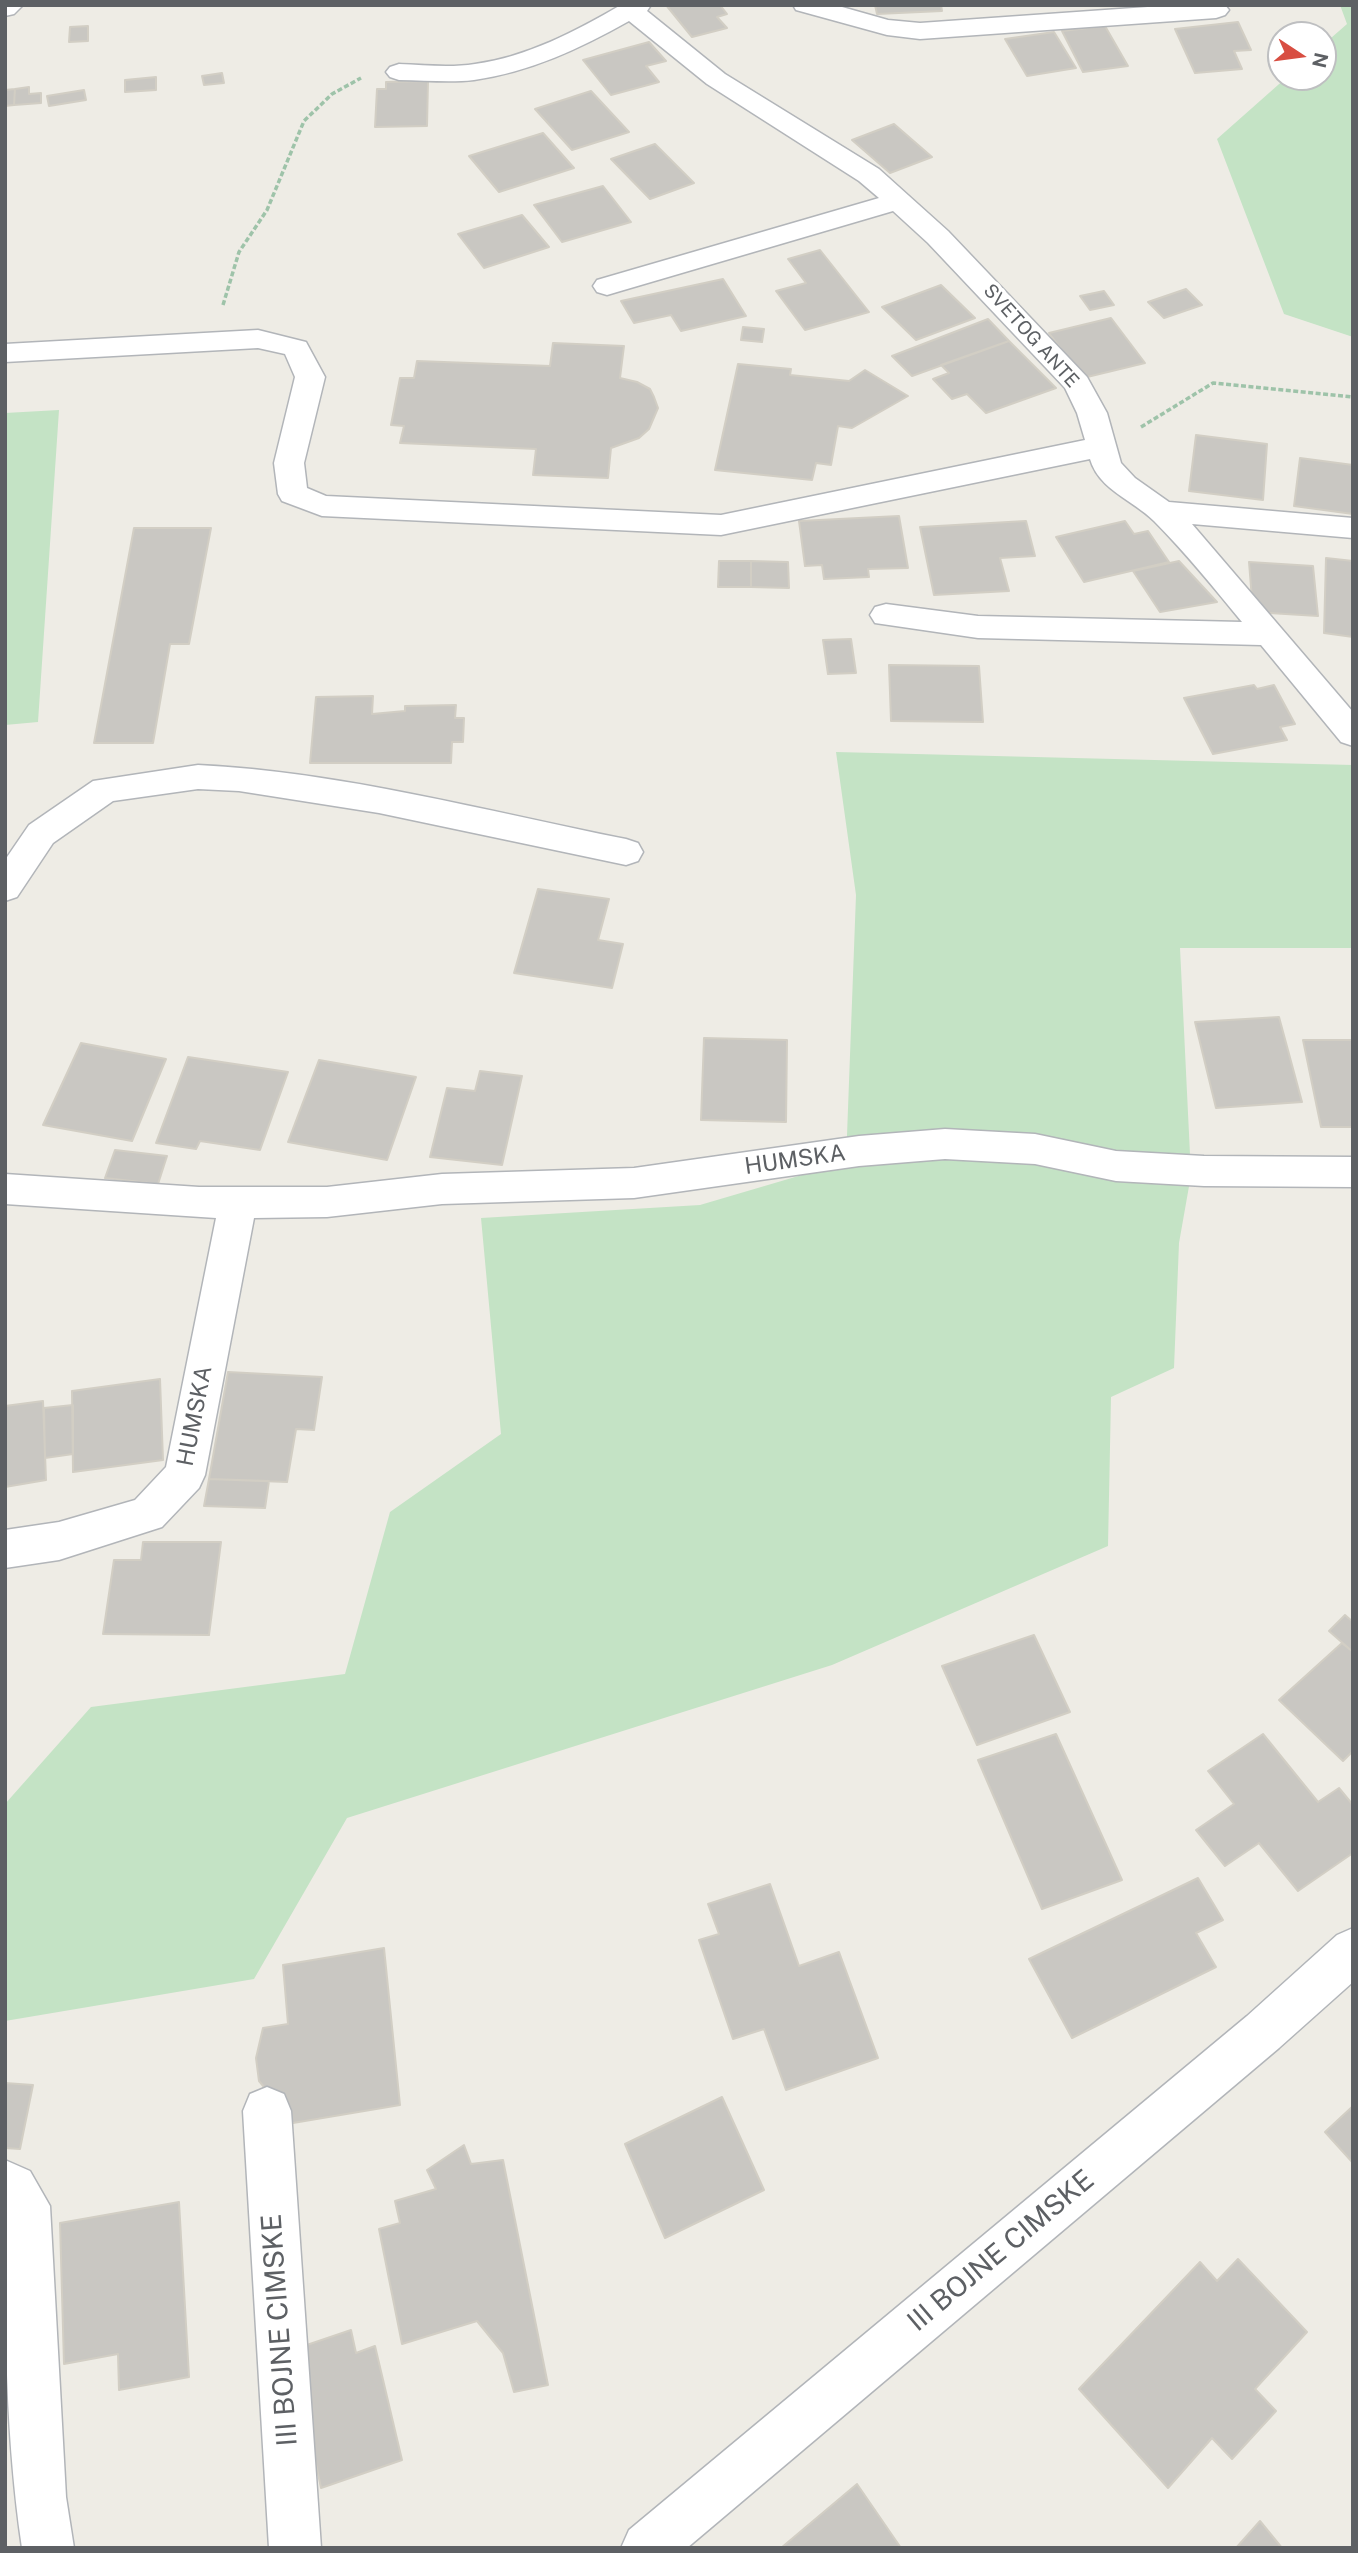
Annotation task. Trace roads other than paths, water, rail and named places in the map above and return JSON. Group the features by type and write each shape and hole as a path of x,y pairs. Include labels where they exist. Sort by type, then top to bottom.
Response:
{"street":[{"path":"5,9 10,5"},
{"path":"805,5 864,22 920,31 1216,10"},
{"path":"399,72 474,72 511,64 605,26 635,8"},
{"name":"SVETOG ANTE","path":"635,8 716,79 840,155 900,201 1036,337 1077,384 1092,413 1099,447 1107,467 1124,485 1161,511 1209,562 1353,734"},
{"path":"607,286 900,201"},
{"path":"5,353 258,339 296,348 310,377 289,463 293,494 322,506 721,524 1099,447"},
{"path":"1161,511 1353,528"},
{"path":"886,615 978,627 1267,634"},
{"path":"5,888 41,834 105,790 198,777 239,779 379,800 625,852"},
{"name":"HUMSKA","path":"5,1189 199,1203 327,1202 442,1189 634,1183 859,1151 945,1144 1035,1149 1116,1166 1204,1171 1353,1172"},
{"name":"HUMSKA","path":"5,1549 59,1541 148,1514 185,1475 238,1202"},
{"name":"III BOJNE CIMSKE","path":"648,2548 1263,2032 1353,1951"},
{"name":"III BOJNE CIMSKE","path":"267,2112 295,2548"},
{"path":"5,2184 13,2188 26,2206 40,2497 48,2548"}]}
